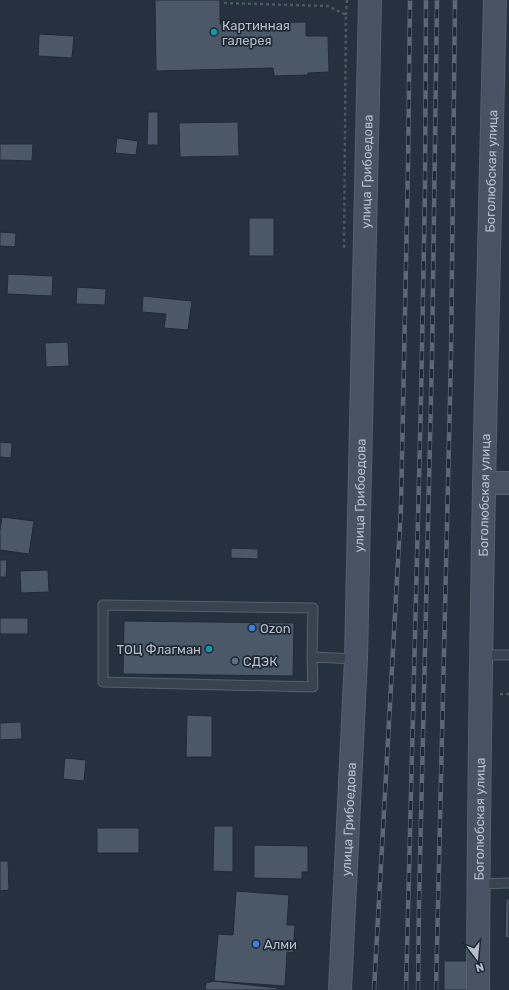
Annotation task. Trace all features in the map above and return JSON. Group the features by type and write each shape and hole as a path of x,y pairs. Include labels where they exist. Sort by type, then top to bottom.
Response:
{"street":[{"name":"улица Грибоедова","path":"340,990 356,659 370,0"},
{"name":"Боголюбская улица","path":"478,990 478,884 484,483 495,0"},
{"path":"484,483 509,482"}],"lane":[{"path":"104,605 313,608 312,657 313,687 103,682 104,605"},
{"path":"482,655 509,655"},
{"path":"312,657 356,659"},
{"path":"478,884 509,883"}],"path":[{"path":"344,255 347,0"},
{"path":"224,3 328,6 346,15"}],"building":[{"path":"155,0 220,0 220,24 306,22 306,36 328,36 329,72 308,73 308,75 274,76 273,68 156,71"},
{"path":"39,34 74,36 72,58 38,56"},
{"path":"148,112 158,112 158,145 147,145"},
{"path":"238,122 239,156 180,157 179,123"},
{"path":"117,138 138,141 136,155 115,153"},
{"path":"0,144 33,144 32,161 0,160"},
{"path":"249,218 274,218 274,256 249,256"},
{"path":"0,232 16,233 15,247 0,246"},
{"path":"8,274 53,276 52,296 7,294"},
{"path":"77,287 106,289 105,305 76,304"},
{"path":"143,296 192,301 188,330 164,328 166,314 142,312"},
{"path":"68,342 69,366 46,367 45,343"},
{"path":"0,442 12,443 11,458 0,457"},
{"path":"2,517 34,521 29,554 0,550 0,530"},
{"path":"231,548 258,549 258,559 231,558"},
{"path":"0,560 7,560 6,577 0,577"},
{"path":"48,570 49,592 21,593 20,571"},
{"path":"0,618 28,618 28,634 0,634"},
{"name":"ТОЦ Флагман","path":"124,621 294,623 293,676 123,674"},
{"path":"187,715 212,716 212,757 186,757"},
{"path":"21,722 22,739 0,740 0,723"},
{"path":"65,758 86,760 84,781 63,779"},
{"path":"214,826 233,826 233,872 213,871"},
{"path":"97,828 139,828 139,853 97,853"},
{"path":"254,845 308,846 308,872 302,872 302,879 254,878"},
{"path":"0,861 8,861 9,890 0,891"},
{"name":"Алми","path":"236,891 289,895 287,925 295,925 293,953 287,952 285,986 214,981 218,934 233,935"},
{"path":"506,899 509,899 509,938 505,938"},
{"path":"444,961 475,961 475,990 444,990"},
{"name":"Алми","path":"214,981 278,988 277,990 205,990 206,983"}],"railway":[{"path":"374,990 401,507 410,0"},
{"path":"406,990 421,400 425,189 426,0"},
{"path":"418,990 432,357 437,0"},
{"path":"436,990 451,356 455,0"}],"place":[{"name":"Картинная галерея","path":"214,32"},
{"name":"Ozon","path":"252,628"},
{"name":"ТОЦ Флагман","path":"209,649"},
{"name":"СДЭК","path":"235,661"},
{"name":"Алми","path":"256,944"}]}
